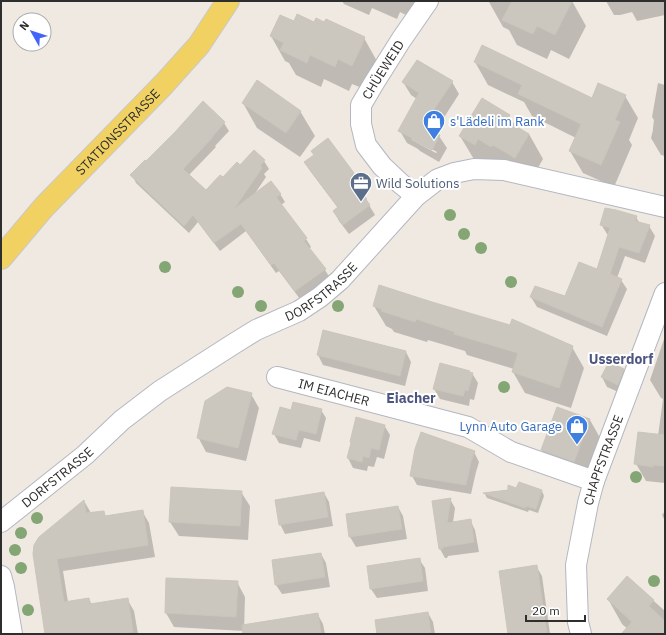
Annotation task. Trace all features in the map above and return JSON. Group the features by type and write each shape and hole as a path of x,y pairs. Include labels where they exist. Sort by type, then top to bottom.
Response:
{"main road":[{"name":"STATIONSSTRASSE","path":"1,258 44,207 164,84 199,45 228,1"}],"street":[{"name":"CHÜEWEID","path":"416,196 382,166 366,145 361,124 361,105 397,46 428,1"},
{"name":"DORFSTRASSE","path":"1,522 85,455 122,420 160,392 256,330 299,311 320,297 340,280 416,196 438,179 454,173 474,169 504,170 665,207"},
{"name":"CHAPFSTRASSE","path":"581,634 578,622 576,565 588,503 594,481 665,293"},
{"name":"IM EIACHER","path":"277,377 468,426 511,452 594,481"},
{"path":"1,576 12,634"}],"building":[{"path":"512,1 572,1 555,35 537,26 533,34 502,20"},
{"path":"297,14 314,22 316,18 324,22 326,19 365,37 352,66 338,59 335,67 310,55 307,63 280,50 284,43 270,36 280,15 294,21"},
{"path":"482,45 592,98 598,83 626,95 615,120 620,122 601,165 569,151 581,124 518,94 522,85 474,62"},
{"path":"417,60 453,81 423,126 440,135 432,150 398,131 419,93 402,82"},
{"path":"257,80 301,111 286,133 242,103"},
{"path":"482,98 510,115 507,121 529,134 515,158 493,145 491,147 478,139 475,145 459,136"},
{"path":"203,101 225,122 183,169 206,190 220,175 223,177 237,162 240,165 254,150 265,160 260,166 262,168 234,209 271,181 281,194 276,197 307,238 304,241 326,269 295,291 274,263 271,265 241,224 214,243 193,215 184,226 130,175 175,132"},
{"path":"328,138 354,173 351,175 362,189 360,191 370,205 343,225 333,211 338,207 304,162 314,155 311,151"},
{"path":"605,208 637,216 635,221 650,225 639,253 619,247 610,274 622,279 602,327 530,297 535,286 565,296 579,262 597,269 610,228 600,225"},
{"path":"379,285 510,325 512,319 573,346 559,388 512,372 518,353 454,334 455,332 416,319 415,322 381,311 382,309 373,306"},
{"path":"323,330 406,351 400,376 317,355"},
{"path":"609,362 624,369 618,385 601,377"},
{"path":"440,363 473,373 468,391 465,390 463,396 433,389"},
{"path":"227,387 252,393 238,448 197,438 205,401"},
{"path":"293,402 322,409 316,434 299,430 296,440 272,434 280,407 291,410"},
{"path":"557,407 590,419 574,462 541,450"},
{"path":"356,417 385,425 379,450 371,448 369,458 363,456 362,462 347,458"},
{"path":"421,432 475,451 466,485 410,476 415,449"},
{"path":"638,432 665,435 665,466 653,465 653,467 634,464"},
{"path":"519,482 542,490 536,509 526,506 525,508 483,493 508,490 508,485 516,488"},
{"path":"171,487 242,491 240,526 169,522"},
{"path":"324,492 328,517 279,525 275,500"},
{"path":"451,498 447,523 471,519 474,542 439,549 432,501"},
{"path":"84,500 86,513 104,511 105,516 143,510 148,545 57,559 64,602 89,598 90,604 128,598 133,632 121,634 45,634 33,554 34,545 39,537"},
{"path":"398,506 402,529 349,537 346,514"},
{"path":"321,553 325,577 275,585 272,560"},
{"path":"420,558 423,581 370,589 367,566"},
{"path":"537,565 547,634 508,634 499,571"},
{"path":"627,576 654,600 649,606 665,621 665,634 621,634 632,622 607,599"},
{"path":"166,578 238,581 236,617 165,613"},
{"path":"428,612 431,634 377,634 375,620"},
{"path":"318,613 321,634 243,634 242,625"}],"place":[{"name":"s'Lädeli im Rank","path":"434,140"},
{"name":"Wild Solutions","path":"361,202"},
{"name":"Lynn Auto Garage","path":"577,446"}],"district":[{"name":"Usserdorf","path":"621,359"},
{"name":"Eiacher","path":"411,398"}]}
